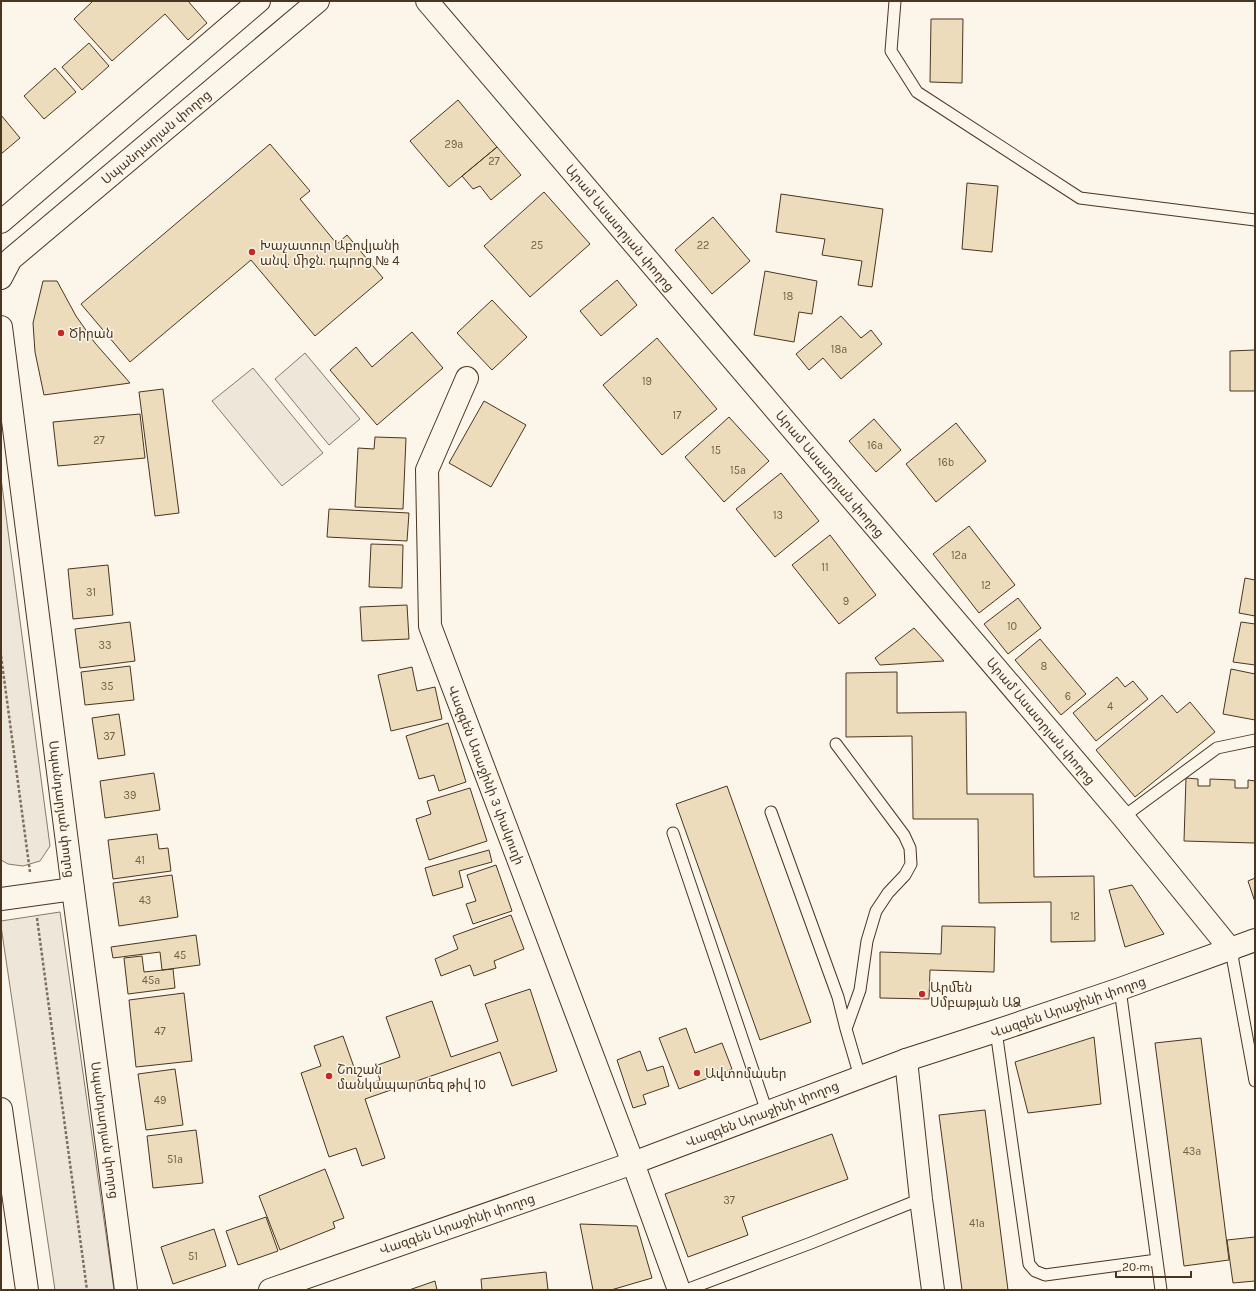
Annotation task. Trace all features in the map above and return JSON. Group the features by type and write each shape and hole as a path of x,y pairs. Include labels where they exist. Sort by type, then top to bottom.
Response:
{"street":[{"path":"1,222 259,1"},
{"name":"Սպանդարյան փողոց","path":"1,278 11,259 318,1"},
{"name":"Արամ Ասատրյան փողոց","path":"427,1 1123,817 1231,950"},
{"name":"Սպանդարյան փողոց","path":"1,327 72,888 126,1290"},
{"name":"Վազգեն Առաջինի 3 փակուղի","path":"467,378 427,470 430,626 633,1163 679,1290"},
{"path":"1,899 72,888"},
{"name":"Վազգեն Արաջինի փողոց","path":"270,1290 633,1163 906,1060 1120,989 1231,950 1255,940"},
{"path":"906,1060 921,1199 933,1290"},
{"path":"1,1109 27,1290"}],"lane":[{"path":"895,1 891,51 917,92 1080,198 1255,220"},
{"path":"1123,817 1217,748 1255,740"},
{"path":"836,744 904,835 910,848 911,864 905,875 888,893 876,911 867,941 860,990 846,1029"},
{"path":"771,812 838,997 860,1077"},
{"path":"673,833 767,1112"},
{"path":"1231,950 1255,1081"},
{"path":"1120,989 1161,1290"},
{"path":"996,1031 1029,1264 1035,1271 1045,1275 1157,1260"},
{"path":"686,1290 811,1243 921,1199"}],"path":[{"path":"1,656 30,870"},
{"path":"36,917 87,1290"}],"shaded area":[{"path":"305,353 360,419 329,445 275,379"},
{"path":"253,368 323,453 282,486 212,401"},
{"path":"1,478 50,846 40,861 23,866 8,864 1,860"},
{"path":"60,912 114,1290 55,1290 1,926 1,921"}],"building":[{"path":"93,1 188,1 207,23 188,40 165,14 112,61 74,19"},
{"path":"931,19 963,19 962,83 930,82"},
{"path":"89,43 109,66 82,90 62,67"},
{"path":"55,68 76,92 44,119 24,96"},
{"path":"458,100 497,147 449,187 410,141"},
{"path":"1,115 20,138 1,154"},
{"name":"Խաչատուր Աբովյանի անվ. միջն. դպրոց № 4","path":"270,144 310,191 300,199 337,244 347,235 383,278 315,336 251,260 130,362 81,304"},
{"path":"497,147 521,175 491,200 480,186 473,189 462,176"},
{"path":"967,183 998,186 992,252 962,249"},
{"path":"544,192 590,244 530,297 484,246"},
{"path":"781,194 883,209 872,287 858,285 862,261 822,255 825,239 776,232"},
{"path":"713,217 750,261 712,294 675,250"},
{"path":"765,271 817,281 812,314 799,312 794,342 754,335"},
{"path":"617,280 637,305 601,336 580,311"},
{"name":"Ծիրան","path":"43,281 57,281 76,316 95,343 130,383 44,395 35,352 33,323"},
{"path":"492,300 527,337 492,370 457,333"},
{"path":"841,316 861,338 871,330 882,344 841,379 823,358 809,370 796,354"},
{"path":"412,332 443,368 377,425 330,370 356,347 372,367"},
{"path":"657,338 717,409 662,455 603,385"},
{"path":"1255,350 1255,391 1230,391 1230,351"},
{"path":"163,389 179,513 155,516 139,392"},
{"path":"484,401 526,425 491,487 449,463"},
{"path":"140,414 145,458 58,466 53,422"},
{"path":"729,417 769,461 724,502 685,457"},
{"path":"874,419 901,450 876,472 849,441"},
{"path":"956,423 986,461 936,502 906,464"},
{"path":"375,437 406,438 403,509 355,507 358,448 374,449"},
{"path":"781,473 819,521 775,557 736,509"},
{"path":"329,509 409,513 407,541 327,537"},
{"path":"969,526 1015,585 979,613 933,554"},
{"path":"830,535 876,595 839,624 792,565"},
{"path":"371,544 403,545 402,588 369,587"},
{"path":"108,565 113,615 73,619 68,569"},
{"path":"1245,578 1255,580 1255,616 1239,613"},
{"path":"1018,598 1041,628 1008,654 984,624"},
{"path":"407,605 409,639 362,641 360,607"},
{"path":"130,622 135,661 80,668 75,629"},
{"path":"1241,622 1255,624 1255,665 1233,662"},
{"path":"914,628 944,661 880,665 875,658"},
{"path":"1040,639 1086,694 1061,715 1015,660"},
{"path":"130,666 134,700 85,705 81,672"},
{"path":"412,667 417,691 435,687 442,719 391,731 378,675"},
{"path":"1231,669 1255,674 1255,720 1223,714"},
{"path":"897,672 897,713 966,712 967,794 1033,794 1034,877 1094,876 1095,941 1051,942 1051,902 979,903 978,819 913,819 912,736 846,737 846,673"},
{"path":"1117,677 1125,687 1133,681 1148,699 1096,741 1073,713"},
{"path":"1162,695 1177,713 1190,702 1215,732 1135,797 1096,750"},
{"path":"119,714 125,755 98,759 92,718"},
{"path":"448,723 466,782 439,791 434,775 419,779 406,736"},
{"path":"154,773 160,810 105,818 100,781"},
{"path":"1186,778 1198,779 1198,786 1210,786 1210,779 1235,780 1235,788 1248,788 1248,780 1255,781 1255,843 1184,841"},
{"path":"727,786 811,1022 760,1040 676,804"},
{"path":"470,788 487,841 429,860 416,819 431,814 427,801"},
{"path":"157,834 159,849 168,848 171,871 113,879 108,840"},
{"path":"489,850 492,862 459,871 463,887 433,896 425,868"},
{"path":"496,865 512,911 473,924 466,904 476,901 467,875"},
{"path":"172,875 178,917 119,926 113,883"},
{"path":"1255,878 1255,902 1248,881"},
{"path":"1132,885 1164,934 1125,947 1109,890"},
{"path":"511,915 524,949 494,961 496,968 474,976 470,965 441,976 435,959 458,949 453,936"},
{"path":"942,926 995,927 994,972 930,970 929,999 880,998 880,952 941,954"},
{"path":"196,935 200,965 162,970 160,952 113,958 111,947"},
{"path":"142,956 144,972 173,969 175,988 128,994 124,958"},
{"name":"Շուշան մանկապարտեզ թիվ 10","path":"530,989 557,1071 512,1086 500,1052 365,1099 385,1158 362,1166 356,1148 329,1157 301,1073 321,1066 314,1046 343,1036 361,1087 380,1080 375,1066 400,1057 386,1017 432,1001 451,1057 498,1041 485,1004"},
{"path":"184,993 192,1061 136,1067 129,1000"},
{"path":"686,1028 695,1053 722,1043 732,1069 679,1089 659,1038"},
{"path":"1094,1037 1101,1104 1028,1113 1015,1062"},
{"path":"1201,1038 1229,1260 1184,1266 1155,1043"},
{"path":"640,1051 647,1071 663,1066 669,1086 643,1095 646,1104 633,1108 617,1060"},
{"path":"175,1069 183,1125 146,1130 138,1074"},
{"path":"985,1110 1008,1290 962,1290 939,1115"},
{"path":"196,1130 203,1183 153,1188 147,1136"},
{"path":"832,1134 848,1179 742,1217 748,1235 688,1257 665,1194"},
{"path":"325,1169 344,1218 333,1222 335,1228 280,1250 259,1196"},
{"path":"266,1217 278,1251 238,1265 226,1231"},
{"path":"580,1224 637,1226 652,1278 611,1290 593,1290"},
{"path":"214,1229 226,1266 173,1284 161,1247"},
{"path":"1255,1237 1255,1281 1233,1283 1227,1240"},
{"path":"546,1272 548,1290 482,1290 481,1279"},
{"path":"435,1281 437,1290 409,1290"}],"place":[{"name":"Խաչատուր Աբովյանի անվ. միջն. դպրոց № 4","path":"252,252"},
{"name":"Ծիրան","path":"61,333"},
{"name":"Արմեն Սմբաթյան ԱՁ","path":"922,994"},
{"name":"Ավտոմասեր","path":"697,1073"},
{"name":"Շուշան մանկապարտեզ թիվ 10","path":"329,1076"}]}
